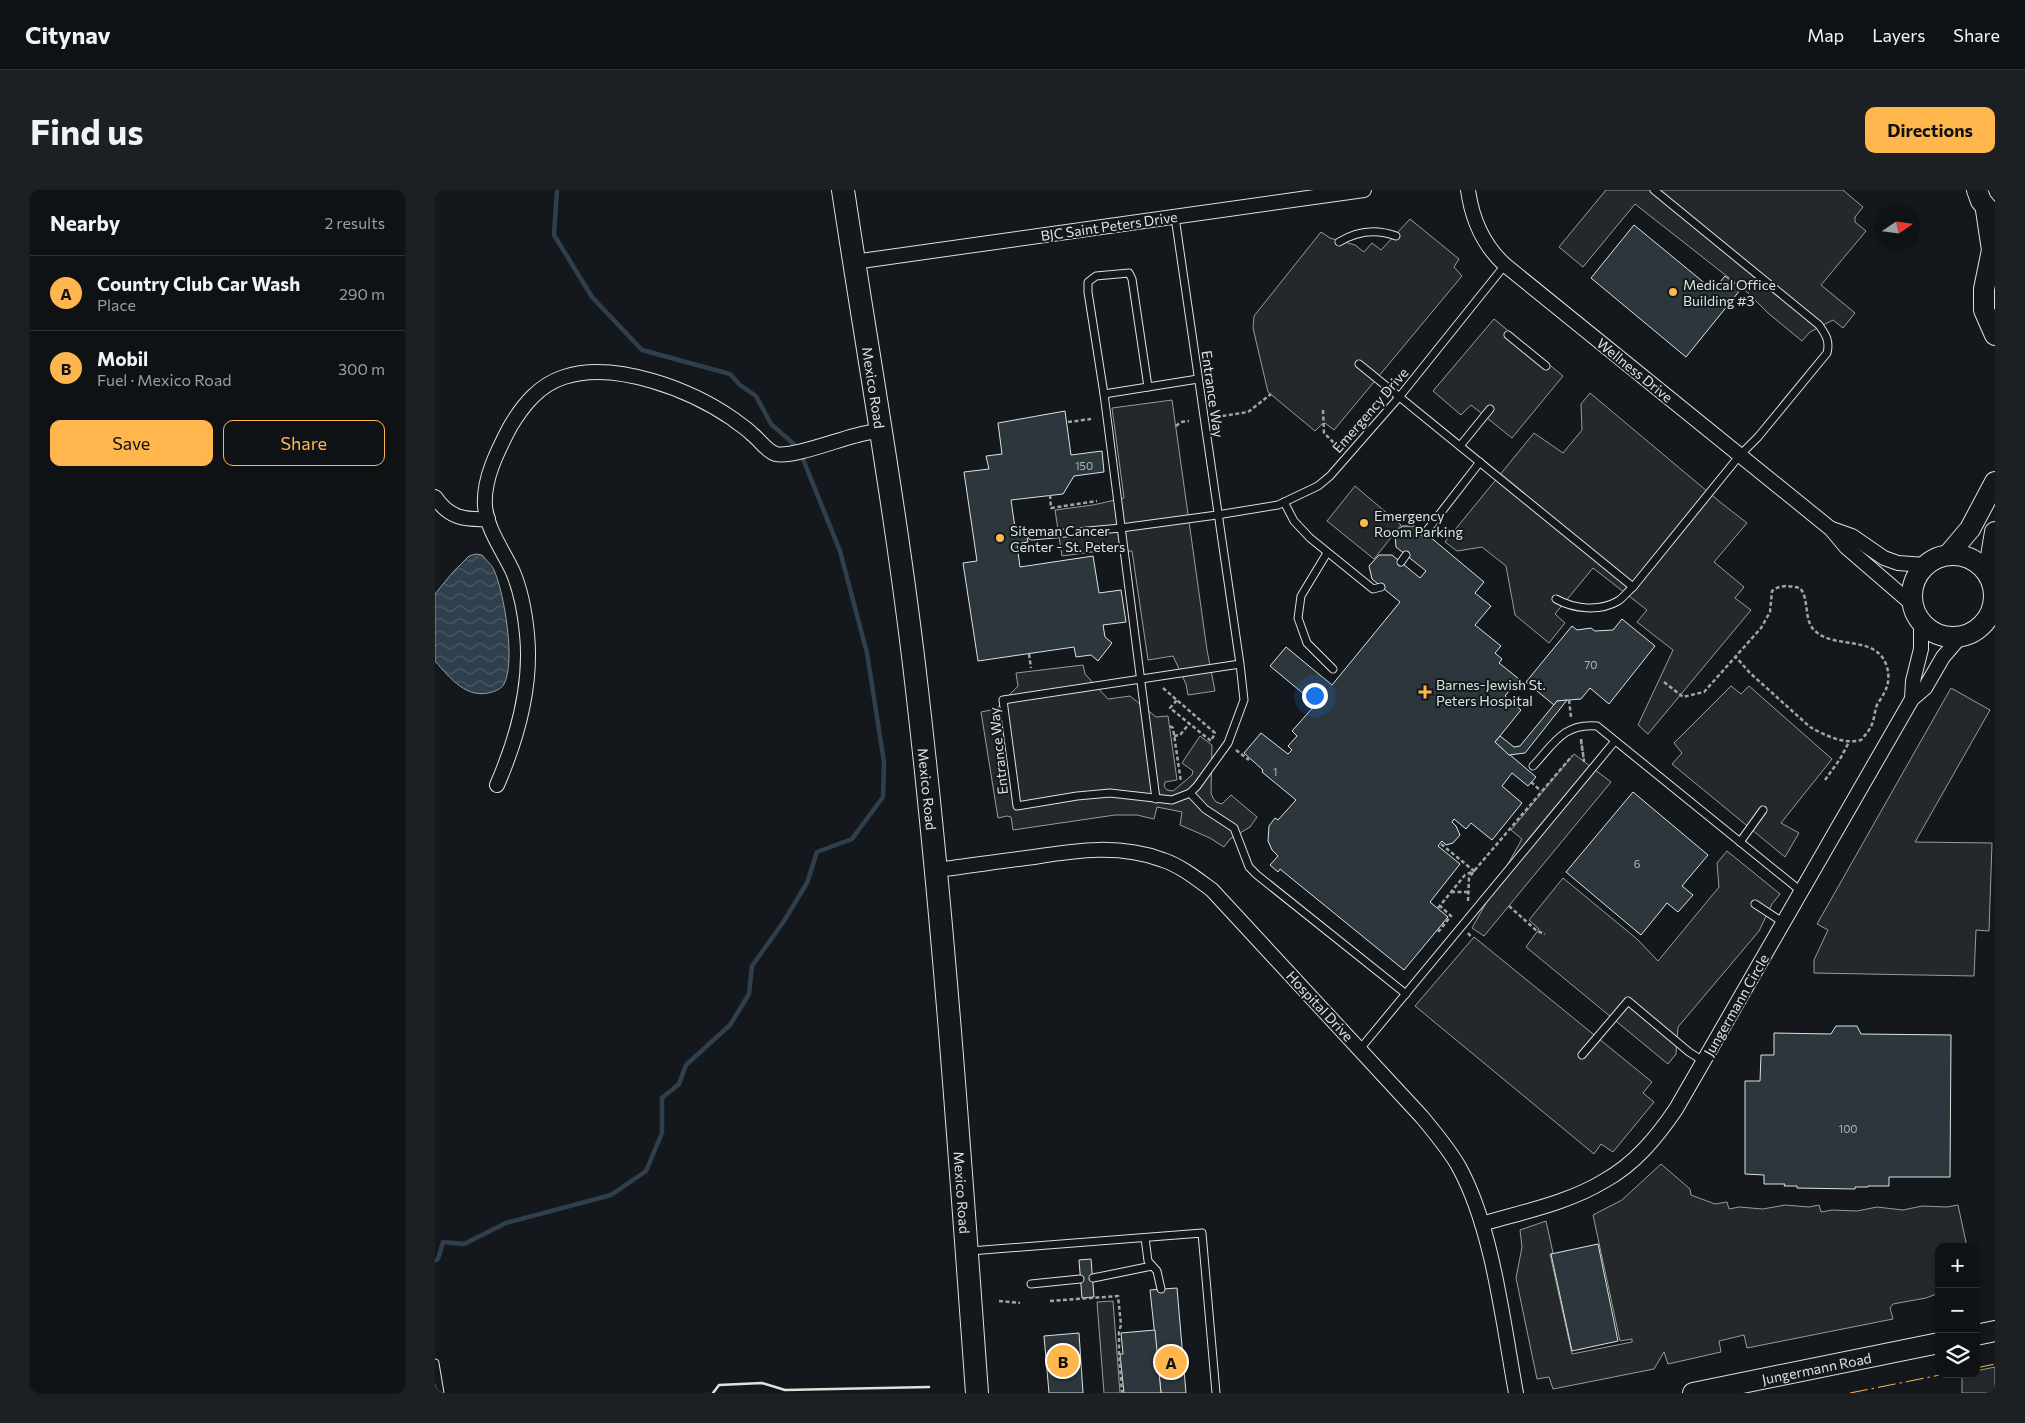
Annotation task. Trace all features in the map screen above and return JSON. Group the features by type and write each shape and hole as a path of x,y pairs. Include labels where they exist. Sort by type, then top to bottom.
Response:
{"main road":[{"name":"Mexico Road","path":"843,190 881,430 917,688 935,870 977,1393"}],"street":[{"name":"BJC Saint Peters Drive","path":"854,262 1364,190"},
{"name":"Wellness Drive","path":"1467,190 1470,205 1480,232 1491,252 1831,529 1846,547 1916,613"},
{"path":"1982,201 1992,250 1984,290 1984,310 1995,335"},
{"path":"497,785 510,755 525,692 528,658 525,612 513,574 488,519 485,493 493,464 517,415 530,398 543,386 571,374 610,372 628,374 654,381 714,407 751,432 768,450 778,454 794,453 881,430"},
{"path":"1948,555 1971,529 1995,482"},
{"path":"435,497 445,509 453,514 468,520 488,519"},
{"name":"Wellness Drive","path":"1831,529 1853,536 1884,558 1898,563 1925,565"},
{"path":"1988,574 1995,532"},
{"path":"1948,555 1960,555 1970,558 1979,564 1988,574 1993,586 1994,597 1987,626 1961,636 1947,637 1936,634 1916,613 1913,584 1917,575 1931,560 1948,555"},
{"name":"Jungermann Circle","path":"1912,699 1913,681 1921,649 1916,613"},
{"name":"Jungermann Circle","path":"1482,1224 1583,1191 1603,1182 1637,1157 1664,1127 1802,892 1912,699 1925,688 1943,657 1961,636"},
{"name":"Hospital Drive","path":"935,870 1095,849 1136,852 1164,860 1181,868 1212,890 1360,1049 1446,1146 1459,1167 1482,1224 1516,1393"},
{"path":"1980,1334 1995,1331"},
{"name":"Jungermann Road","path":"1693,1393 1935,1344"}],"lane":[{"path":"1556,599 1568,606 1586,608 1605,606 1619,601 1633,587 1739,455 1758,437 1827,353 1829,345 1827,336 1819,325 1654,190"},
{"name":"Entrance Way","path":"1175,216 1240,664 1244,700 1228,742 1190,793 1172,800 1111,793 1077,796 1017,806 1003,700 1240,664"},
{"path":"1339,242 1350,236 1373,231 1386,232 1396,236"},
{"name":"Emergency Drive","path":"1031,536 1121,528 1278,505 1318,486 1330,476 1399,396 1505,265"},
{"path":"1148,387 1132,279 1129,273 1097,276 1088,282 1088,292 1104,394 1156,799"},
{"path":"1508,335 1546,366"},
{"path":"1359,364 1633,587"},
{"path":"1104,394 1198,379"},
{"path":"1461,446 1490,409"},
{"path":"1425,533 1481,462"},
{"path":"1284,502 1295,521 1309,538 1373,589 1381,587"},
{"path":"1327,553 1301,596 1298,618 1307,643 1333,669"},
{"path":"1401,562 1407,555"},
{"path":"1533,766 1561,736 1576,726 1597,726 1802,892"},
{"path":"1360,1049 1615,741"},
{"path":"1190,793 1205,809 1234,828 1249,867 1257,875 1406,994"},
{"path":"1740,842 1763,810"},
{"path":"1755,904 1784,923"},
{"path":"1582,1056 1628,1002 1689,1052 1703,1061"},
{"path":"967,1252 1202,1233 1215,1393"},
{"path":"1145,1238 1148,1261 1160,1277 1161,1290"},
{"path":"1093,1278 1152,1266"},
{"path":"1031,1284 1080,1279"},
{"path":"435,1363 440,1393"}],"path":[{"path":"1215,417 1249,412 1271,394"},
{"path":"1323,410 1324,433 1340,449"},
{"path":"1067,422 1091,420"},
{"path":"1176,426 1181,422 1189,421"},
{"path":"1050,495 1051,508 1097,501"},
{"path":"1664,682 1680,696 1697,695 1711,686 1767,618 1773,590 1783,586 1800,588 1806,598 1812,628 1817,632 1831,639 1864,645 1876,652 1886,664 1889,677 1887,690 1876,708 1870,729 1861,740 1849,742 1821,733 1810,727 1750,673 1736,657"},
{"path":"1029,654 1031,668"},
{"path":"1163,688 1177,700 1215,733 1211,741 1170,708 1177,700"},
{"path":"1569,700 1571,717"},
{"path":"1174,736 1181,735 1189,724"},
{"path":"1170,726 1173,728 1181,782"},
{"path":"1580,734 1584,761 1581,741"},
{"path":"1825,780 1849,742"},
{"path":"1236,750 1249,760"},
{"path":"1468,903 1469,878 1571,756"},
{"path":"1531,782 1541,791"},
{"path":"1441,844 1474,871"},
{"path":"1438,930 1451,916 1439,907 1465,875 1474,871"},
{"path":"1451,892 1469,892"},
{"path":"1509,906 1537,931 1545,934"},
{"path":"1050,1301 1118,1296 1122,1393"},
{"path":"999,1302 1020,1302"}],"shaded area":[{"path":"1606,190 1843,190 1863,207 1855,217 1855,222 1866,231 1821,285 1855,313 1843,328 1833,320 1810,332 1802,341 1768,313 1747,292 1635,204 1583,267 1559,247"},
{"path":"1410,219 1459,259 1454,267 1462,276 1334,430 1325,423 1315,431 1268,392 1253,328 1254,316 1321,232 1330,238 1355,245 1364,252 1372,243 1381,250"},
{"path":"1494,319 1563,376 1512,438 1471,405 1461,415 1433,391"},
{"path":"1590,393 1747,523 1714,562 1744,587 1735,598 1751,610 1648,734 1638,725 1673,650 1637,622 1647,610 1593,568 1555,614 1565,623 1549,643 1515,615 1506,566 1482,547 1457,551 1445,542 1534,433 1563,453 1582,430 1581,404"},
{"path":"1172,400 1207,650 1215,691 1188,695 1186,684 1173,656 1148,660 1132,551 1092,552 1062,556 1055,510 1093,505 1124,498 1112,408"},
{"name":"Emergency Room Parking","path":"1355,486 1401,525 1374,559 1327,521"},
{"path":"1083,665 1085,674 1108,699 1130,696 1156,717 1168,716 1177,780 1165,782 1164,786 1167,790 1173,791 1192,775 1193,771 1182,763 1200,736 1212,745 1211,793 1213,798 1216,802 1222,804 1231,795 1257,817 1250,827 1230,839 1224,847 1210,838 1180,825 1182,812 1157,807 1154,819 1137,815 1115,815 1013,830 1011,817 998,818 981,712 996,709 1018,686 1016,673"},
{"path":"1731,686 1741,694 1749,686 1832,759 1781,823 1799,833 1785,857 1672,764 1682,753 1674,743"},
{"path":"1951,688 1990,710 1915,842 1992,843 1989,931 1976,930 1974,976 1814,973 1814,960 1828,930 1817,924"},
{"path":"1574,754 1611,782 1484,936 1472,928 1522,839 1511,830"},
{"path":"1727,851 1780,894 1772,904 1759,931 1678,1027 1676,1054 1668,1064 1526,947 1539,929 1529,920 1563,878 1637,939 1658,961 1719,887 1717,863"},
{"path":"1474,937 1652,1082 1643,1093 1654,1102 1613,1152 1601,1144 1594,1154 1415,1006"},
{"path":"1661,1164 1690,1189 1691,1195 1715,1204 1727,1202 1729,1209 1739,1207 1763,1209 1785,1205 1809,1207 1819,1205 1821,1212 1832,1210 1857,1211 1877,1207 1903,1210 1922,1206 1947,1207 1958,1205 1966,1243 1935,1243 1935,1295 1893,1304 1890,1308 1893,1319 1747,1348 1744,1335 1719,1341 1721,1352 1668,1364 1664,1352 1654,1369 1553,1389 1549,1377 1537,1379 1516,1278 1522,1247 1520,1230 1546,1221 1553,1253 1550,1254 1572,1354 1632,1342 1632,1339 1620,1341 1593,1215 1622,1200"},
{"path":"1113,1301 1120,1393 1104,1393 1097,1302"},
{"path":"1995,1367 1995,1393 1962,1393 1962,1378 1980,1378 1980,1370"}],"water":[{"path":"482,555 490,564 498,580 505,610 509,644 509,660 504,684 495,691 483,694 475,693 460,686 435,661 435,594 469,556"}],"building":[{"name":"Medical Office Building #3","path":"1634,225 1713,290 1725,276 1741,289 1686,357 1591,278"},
{"name":"Siteman Cancer Center - St. Peters","path":"1065,411 1071,455 1102,451 1104,472 1074,476 1063,494 1011,500 1016,535 1026,533 1028,542 1017,544 1020,567 1093,556 1099,593 1121,590 1126,622 1103,625 1105,637 1112,643 1098,661 1091,655 1076,657 1074,647 978,661 963,563 977,561 964,472 989,469 986,456 1002,454 998,423"},
{"path":"1402,526 1417,526 1484,582 1475,593 1491,606 1475,625 1501,646 1495,653 1502,659 1499,663 1519,679 1505,696 1521,710 1495,742 1536,777 1528,786 1512,773 1502,786 1522,803 1492,840 1471,823 1466,829 1454,819 1452,822 1460,835 1453,843 1446,845 1442,841 1438,846 1460,864 1430,902 1448,917 1404,970 1280,869 1278,872 1270,865 1278,856 1272,850 1268,841 1269,826 1275,818 1278,820 1296,800 1262,772 1263,770 1244,753 1261,733 1288,754 1292,750 1288,746 1297,736 1292,731 1316,704 1270,666 1286,647 1332,685 1400,602 1372,579 1369,566 1379,555 1392,555 1420,578 1426,571 1396,547 1395,535"},
{"path":"1622,619 1655,646 1609,704 1590,688 1581,699 1557,701 1554,705 1526,682 1572,626 1577,630 1591,628 1595,631 1613,630"},
{"path":"1567,700 1525,753 1509,755 1495,742 1500,736 1514,747 1520,746 1557,701"},
{"path":"1633,792 1708,855 1682,886 1693,895 1678,912 1667,903 1641,935 1566,872"},
{"path":"1836,1026 1857,1026 1861,1034 1951,1035 1950,1177 1889,1177 1889,1186 1855,1187 1855,1189 1797,1188 1797,1186 1784,1186 1785,1184 1764,1184 1764,1175 1745,1174 1745,1081 1760,1081 1761,1055 1774,1055 1774,1033 1831,1034"},
{"path":"1598,1244 1618,1341 1572,1351 1551,1254"},
{"path":"1091,1259 1094,1297 1082,1298 1079,1260"},
{"path":"1177,1288 1186,1393 1161,1393 1150,1290"},
{"path":"1155,1330 1161,1393 1124,1393 1120,1354 1123,1354 1121,1333"},
{"path":"1079,1333 1083,1393 1049,1393 1044,1336"}],"waterway":[{"path":"557,190 554,235 592,297 642,350 730,374 740,385 756,396 771,424 796,446"},
{"path":"435,1261 438,1259 443,1242 464,1244 506,1223 611,1195 646,1171 662,1133 662,1098 679,1084 686,1065 730,1025 749,994 752,966 784,921 807,883 817,852 852,839 883,797 884,762 867,653 840,551 803,459"}],"wall":[{"path":"713,1393 719,1385 762,1383 785,1390 929,1387"}],"power":[{"path":"1980,1367 1995,1364"},
{"path":"1850,1393 1935,1376"}],"place":[{"name":"Medical Office Building #3","path":"1673,292"},
{"name":"Emergency Room Parking","path":"1364,523"},
{"name":"Siteman Cancer Center - St. Peters","path":"1000,538"},
{"name":"Barnes-Jewish St. Peters Hospital","path":"1425,692"},
{"name":"Mobil","path":"1063,1361"},
{"name":"Country Club Car Wash","path":"1171,1362"}]}
